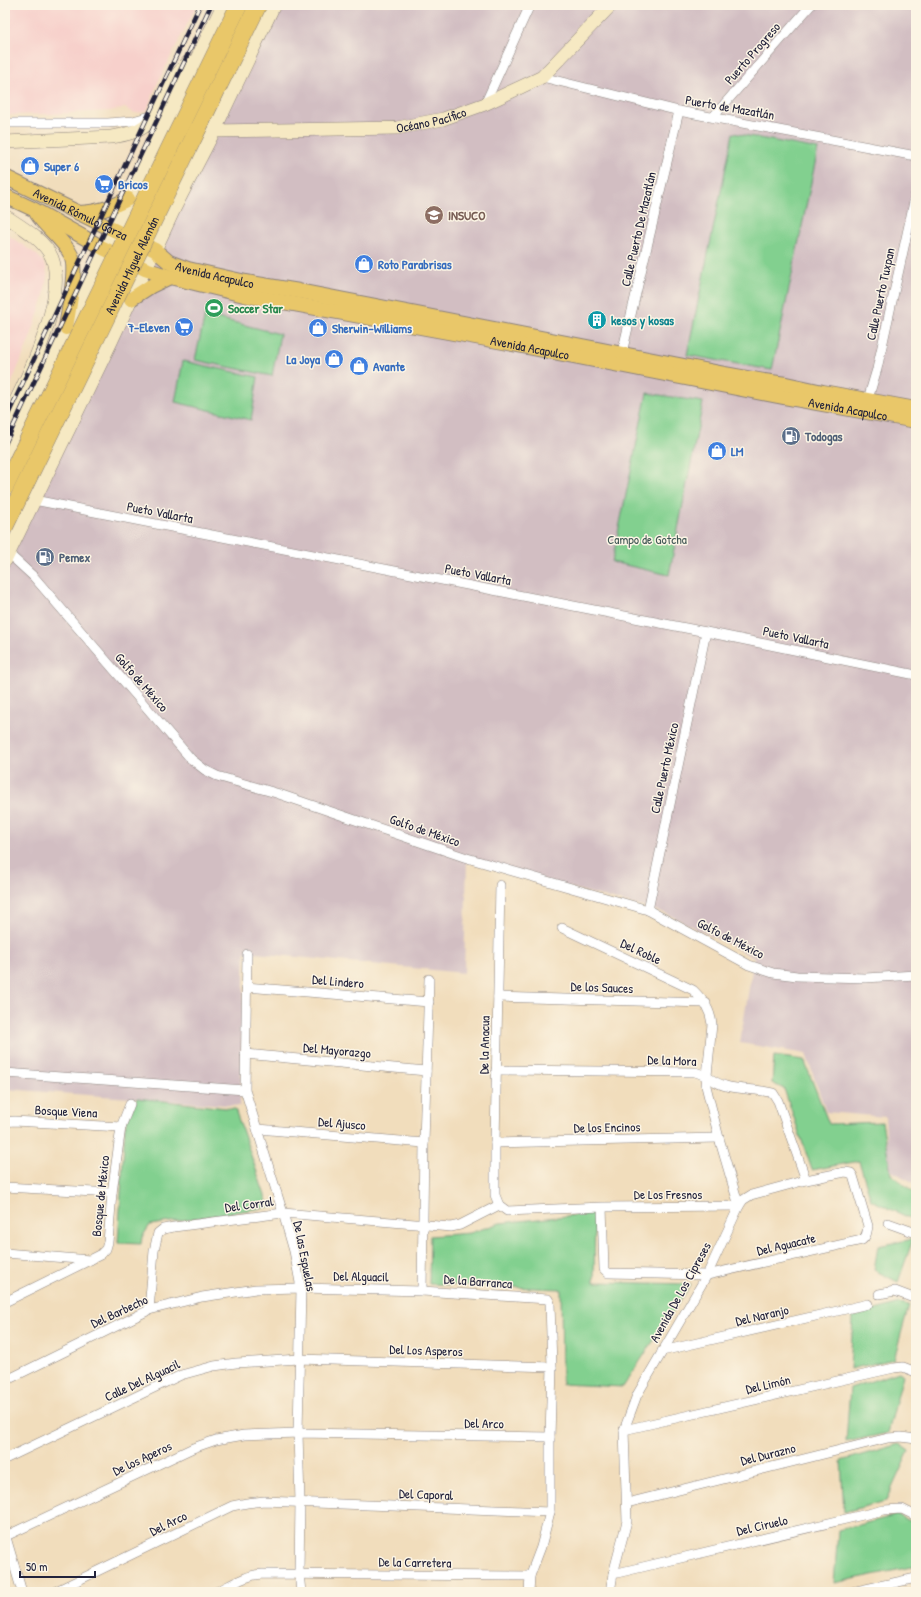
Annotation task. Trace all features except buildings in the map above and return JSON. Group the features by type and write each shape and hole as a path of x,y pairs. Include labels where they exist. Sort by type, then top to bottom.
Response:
{"highway":[{"name":"Avenida Miguel Alemán","path":"5,487 239,5"},
{"name":"Avenida Miguel Alemán","path":"5,526 258,5"}],"main road":[{"name":"Avenida Rómulo Garza","path":"5,177 155,250"},
{"path":"78,213 96,212 108,209 131,194"},
{"name":"Avenida Rómulo Garza","path":"5,196 33,209 103,248 145,269"},
{"path":"33,209 44,226 68,250 73,262 66,328"},
{"name":"Avenida Acapulco","path":"155,250 169,262 188,269 246,282 916,409"},
{"name":"Avenida Acapulco","path":"145,269 170,278 244,295 503,342 783,397 916,421"},
{"path":"131,299 151,286 170,278"}],"street":[{"path":"11,419 66,328 103,248 223,5"},
{"path":"7,558 145,269 214,131 274,5"},
{"path":"485,104 530,5"},
{"name":"Océano Pacífico","path":"214,131 397,128 443,119 485,104 542,77 611,5"},
{"name":"Puerto Progreso","path":"713,117 811,5"},
{"path":"5,142 128,135 144,128 156,115 171,83 205,40"},
{"name":"Puerto de Mazatlán","path":"542,77 679,111 916,156"},
{"name":"Calle Puerto De Mazatlán","path":"622,353 679,111"},
{"path":"5,123 108,123 133,121 156,115"},
{"name":"Calle Puerto Tuxpan","path":"868,400 877,369 916,193"},
{"path":"131,194 139,197 146,203 159,210 175,207"},
{"path":"5,216 37,239 47,249 52,258 56,275 51,314 11,419 5,452"},
{"path":"76,307 97,296 105,295 112,297 117,302 121,321"},
{"name":"Pueto Vallarta","path":"34,500 706,632 916,675"},
{"name":"Golfo de México","path":"7,558 34,577 191,759 205,770 218,776 276,793 467,858 648,910 749,965 773,973 797,976 865,978 916,975"},
{"name":"Calle Puerto México","path":"648,910 706,632"},
{"name":"De la Anacua","path":"499,1205 495,1195 495,1143 500,885"},
{"name":"Del Roble","path":"562,928 693,990 706,1003"},
{"name":"De las Espuelas","path":"247,954 245,1090 283,1212 294,1251 301,1288 298,1433 300,1502 299,1573 301,1592"},
{"path":"422,1291 424,1144 429,979"},
{"name":"Del Lindero","path":"246,987 428,1002"},
{"name":"De los Sauces","path":"498,997 706,1003"},
{"path":"706,1003 711,1014 712,1024 706,1086 719,1138 740,1206"},
{"name":"Del Mayorazgo","path":"245,1054 426,1071"},
{"name":"De la Mora","path":"496,1070 695,1072 706,1075 718,1083 728,1087 773,1093 778,1101 806,1180"},
{"path":"5,1074 245,1090"},
{"name":"Bosque de México","path":"5,1302 100,1256 106,1249 121,1127 130,1104"},
{"name":"Bosque Viena","path":"7,1121 121,1127"},
{"name":"Del Ajusco","path":"258,1129 424,1144"},
{"name":"De los Encinos","path":"495,1143 719,1138"},
{"name":"Del Aguacate","path":"602,1207 604,1269 606,1272 707,1275 862,1240 866,1237 866,1219 851,1173 845,1172 806,1180"},
{"path":"740,1206 743,1200 751,1195 806,1180"},
{"path":"5,1187 112,1193"},
{"path":"423,1223 451,1226 460,1225 499,1205"},
{"name":"De Los Fresnos","path":"499,1205 507,1210 602,1207 740,1206"},
{"name":"Avenida De Los Cipreses","path":"610,1592 613,1574 627,1521 624,1430 637,1395 707,1275 740,1206"},
{"name":"Del Corral","path":"149,1310 154,1251 158,1233 163,1229 283,1212 423,1223"},
{"path":"888,1222 916,1233"},
{"path":"5,1253 92,1260"},
{"name":"Del Alguacil","path":"301,1288 422,1291"},
{"name":"Del Barbecho","path":"5,1381 149,1310 202,1297 256,1289 301,1288"},
{"name":"De la Barranca","path":"422,1291 548,1299 550,1303 552,1367 550,1512 541,1547 530,1576 529,1592"},
{"path":"879,1294 895,1291 916,1299"},
{"name":"Del Naranjo","path":"662,1351 868,1304"},
{"name":"Del Los Asperos","path":"299,1359 552,1367"},
{"name":"Calle Del Alguacil","path":"5,1459 182,1375 214,1366 299,1359"},
{"name":"Del Limón","path":"624,1430 894,1368 903,1367 916,1372"},
{"name":"Del Arco","path":"298,1433 550,1437"},
{"name":"De los Aperos","path":"5,1535 193,1448 216,1440 244,1435 298,1433"},
{"name":"Del Durazno","path":"627,1503 888,1438 901,1437 916,1439"},
{"name":"Del Arco","path":"54,1592 232,1506 264,1501 300,1502"},
{"name":"Del Caporal","path":"300,1502 550,1512"},
{"name":"Del Ciruelo","path":"613,1574 884,1510 902,1509 916,1516"},
{"path":"5,1535 8,1560 22,1592"},
{"path":"216,1592 254,1575 299,1573"},
{"name":"De la Carretera","path":"299,1573 530,1576"},
{"path":"852,1592 916,1578"}],"shaded area":[{"path":"5,5 197,5 158,82 147,110 134,113 125,108 109,111 5,115"},
{"path":"249,5 916,5 916,1184 888,1169 885,1117 826,1112 806,1054 740,1043 754,958 665,913 467,860 464,973 245,952 240,1106 5,1089 5,509"},
{"path":"5,233 36,254 42,260 46,267 47,275 44,296 31,336 5,399"}],"green space":[{"path":"733,133 818,149 772,370 687,355"},
{"path":"205,315 280,334 272,376 195,360"},
{"path":"183,361 258,377 251,420 175,402"},
{"name":"Campo de Gotcha","path":"647,393 703,402 669,575 612,562"},
{"path":"774,1056 804,1060 829,1124 882,1122 891,1174 916,1194 916,1221 871,1200 859,1161 812,1170 784,1089 772,1083"},
{"path":"137,1098 235,1109 269,1207 150,1225 142,1237 141,1244 118,1243 125,1126"},
{"path":"595,1213 594,1282 691,1284 623,1387 562,1384 561,1289 429,1284 430,1236 470,1233 500,1223"},
{"path":"913,1239 898,1282 874,1270 878,1246"},
{"path":"899,1303 909,1305 894,1359 850,1369 853,1317"},
{"path":"899,1372 903,1375 888,1433 846,1442 850,1388"},
{"path":"899,1444 909,1451 886,1501 844,1512 841,1461"},
{"path":"898,1515 916,1524 916,1566 834,1583 838,1530"}],"railway":[{"path":"5,421 200,5"},
{"path":"5,444 211,5"}],"place":[{"name":"Super 6","path":"30,166"},
{"name":"Bricos","path":"104,184"},
{"name":"INSUCO","path":"434,215"},
{"name":"Roto Parabrisas","path":"364,264"},
{"name":"Soccer Star","path":"214,308"},
{"name":"kesos y kosas","path":"597,320"},
{"name":"7-Eleven","path":"184,327"},
{"name":"Sherwin-Williams","path":"318,328"},
{"name":"La Joya","path":"334,359"},
{"name":"Avante","path":"359,366"},
{"name":"Todogas","path":"791,436"},
{"name":"LM","path":"717,451"},
{"name":"Pemex","path":"45,557"}]}
